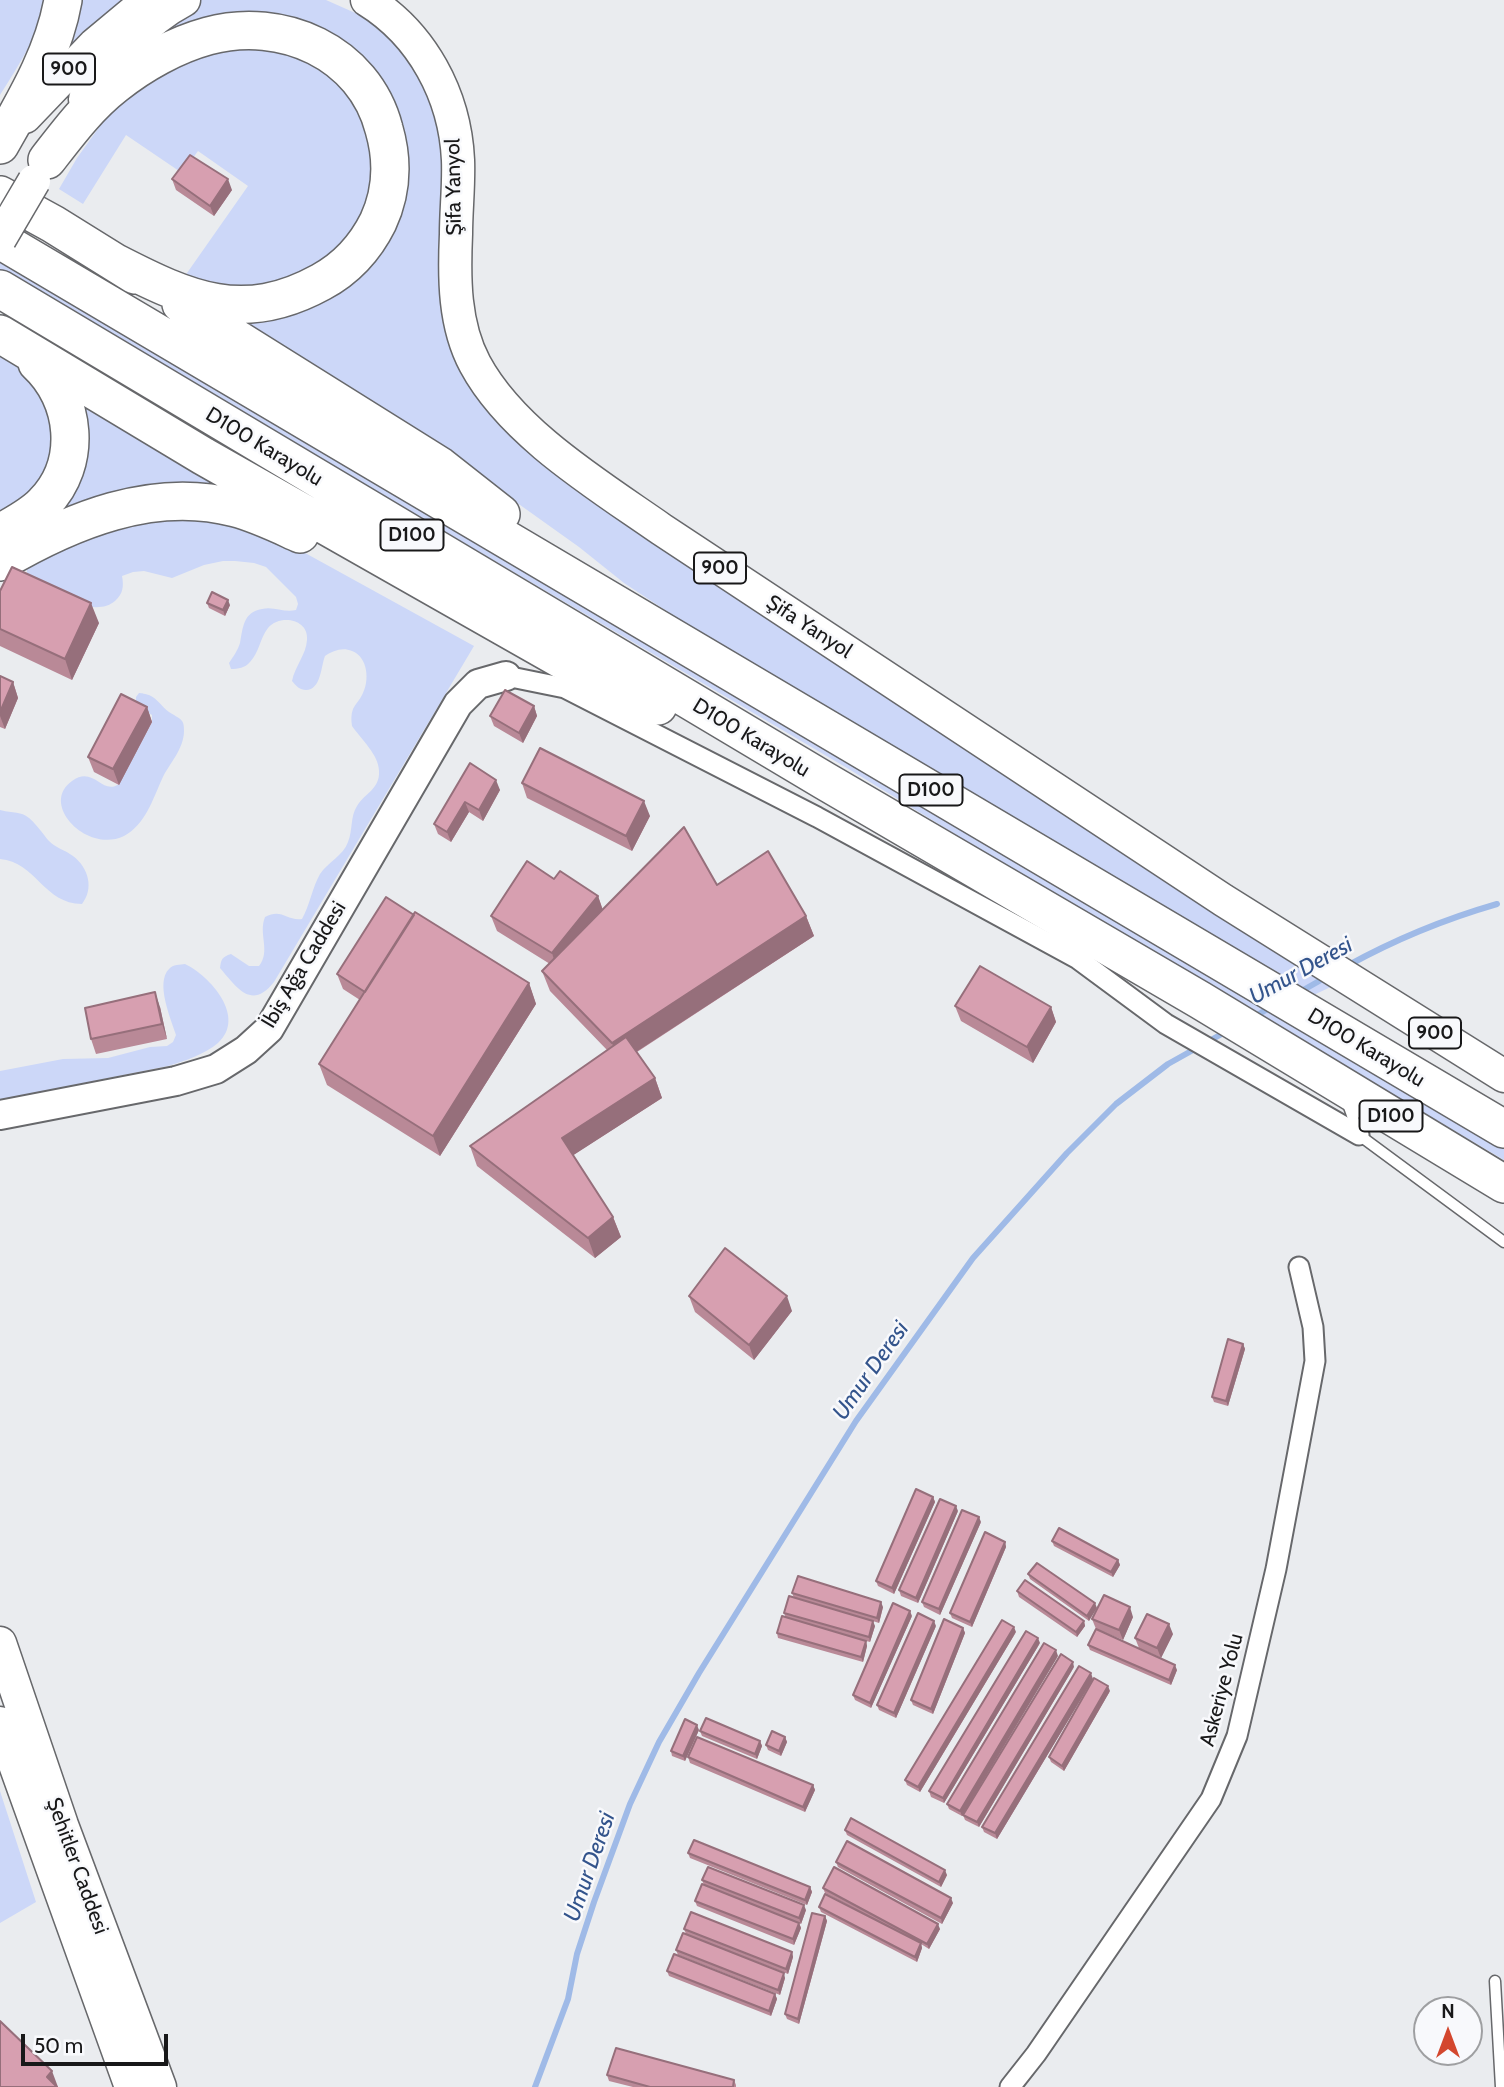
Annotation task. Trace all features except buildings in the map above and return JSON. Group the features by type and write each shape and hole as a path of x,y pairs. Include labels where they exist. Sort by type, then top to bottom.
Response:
{"highway":[{"path":"0,146 41,67 54,35 63,0"},
{"path":"41,170 79,119 112,87 150,62 206,36 254,30 283,33 303,39 337,57 366,87 377,105 388,143 390,179 387,199 372,234 360,252 338,272 310,288 264,303 220,304 165,289 116,263"},
{"path":"0,195 53,224 440,466 609,599"},
{"name":"D100 Karayolu","path":"0,239 1504,1129"},
{"name":"D100 Karayolu","path":"0,289 825,781 1200,1000 1504,1184"},
{"path":"0,334 203,456 564,661 825,781"},
{"path":"0,334 32,358 56,384 68,413 70,444 63,476 55,490 34,513 0,533"},
{"path":"0,562 63,530 103,514 138,505 205,502 268,519 469,606"}],"main road":[{"name":"900","path":"0,146 72,67 114,27 148,0"},
{"path":"0,239 91,91 123,49 149,24 184,0"},
{"name":"Şifa Yanyol","path":"367,0 394,20 416,44 440,84 452,121 458,159 455,278 462,327 467,348 475,364 498,398 519,421 573,466 661,529 1223,900 1504,1076"},
{"name":"Şehitler Caddesi","path":"0,1643 62,1825 160,2087"},
{"name":"Şehitler Caddesi","path":"0,1723 131,2087"}],"street":[{"path":"506,676 565,688 817,817 1078,959 1166,1024 1359,1135"},
{"name":"İbiş Ağa Caddesi","path":"0,1115 176,1081 216,1069 246,1051 269,1029 458,704 478,684 506,676"},
{"name":"Askeriye Yolu","path":"1010,2087 1036,2054 1211,1799 1237,1736 1276,1569 1315,1361 1312,1327 1299,1267"}],"lane":[{"path":"1343,1088 1359,1135 1504,1242"},
{"path":"1495,1981 1501,2087"}],"shaded area":[{"path":"0,0 48,0 33,38 0,95"},
{"path":"73,0 130,0 63,59"},
{"path":"200,0 326,0 362,16 386,32 423,77 441,124 444,188 438,274 445,325 457,366 472,390 488,412 519,442 1335,985 1305,999 700,633 624,583 579,547 457,460 211,314 299,308 402,168 320,36 121,65 189,6"},
{"path":"273,41 358,91 379,183 344,255 260,294 180,283 248,186 198,151 182,173 126,135 83,204 59,189 77,158 110,112 175,61"},
{"path":"0,252 1504,1142 1504,1160 1045,889 847,768 0,270"},
{"path":"0,348 56,410 50,477 0,520"},
{"path":"72,398 280,511 36,524"},
{"path":"212,518 287,543 474,646 274,982 259,995 239,989 220,968 222,959 231,954 249,966 259,966 264,954 265,917 280,914 302,919 320,874 346,847 357,806 379,777 376,759 352,726 353,709 365,689 367,677 361,658 348,650 331,653 325,656 315,686 306,690 300,688 292,681 305,651 306,633 299,623 286,620 268,628 248,664 231,669 229,663 238,648 243,626 251,613 266,608 296,610 298,604 296,597 266,567 254,563 223,561 204,565 172,578 144,571 133,572 122,576 122,590 115,601 96,607 74,603 32,584 27,574 27,563 127,521"},
{"path":"139,693 152,696 182,721 182,744 148,811 138,825 124,836 110,840 96,838 83,833 64,813 61,802 63,791 72,781 86,776 108,786 119,784 152,722 152,715 136,705"},
{"path":"0,810 26,816 52,843 83,866 89,885 82,904 58,897 23,867 0,859"},
{"path":"185,964 214,987 227,1010 229,1021 226,1033 213,1047 168,1066 0,1100 0,1071 63,1059 108,1058 150,1047 167,1046 173,1042 176,1035 165,1001 163,983 171,967"},
{"path":"0,1791 36,1902 0,1923"}],"waterway":[{"name":"Umur Deresi","path":"1347,966 1420,931 1497,904"},
{"name":"Umur Deresi","path":"1298,993 1328,976"},
{"name":"Umur Deresi","path":"1252,1018 1273,1006"},
{"name":"Umur Deresi","path":"535,2087 568,1999 577,1954 594,1902 630,1804 659,1742 856,1421 973,1258 1067,1153 1116,1104 1168,1064 1227,1031"}]}
